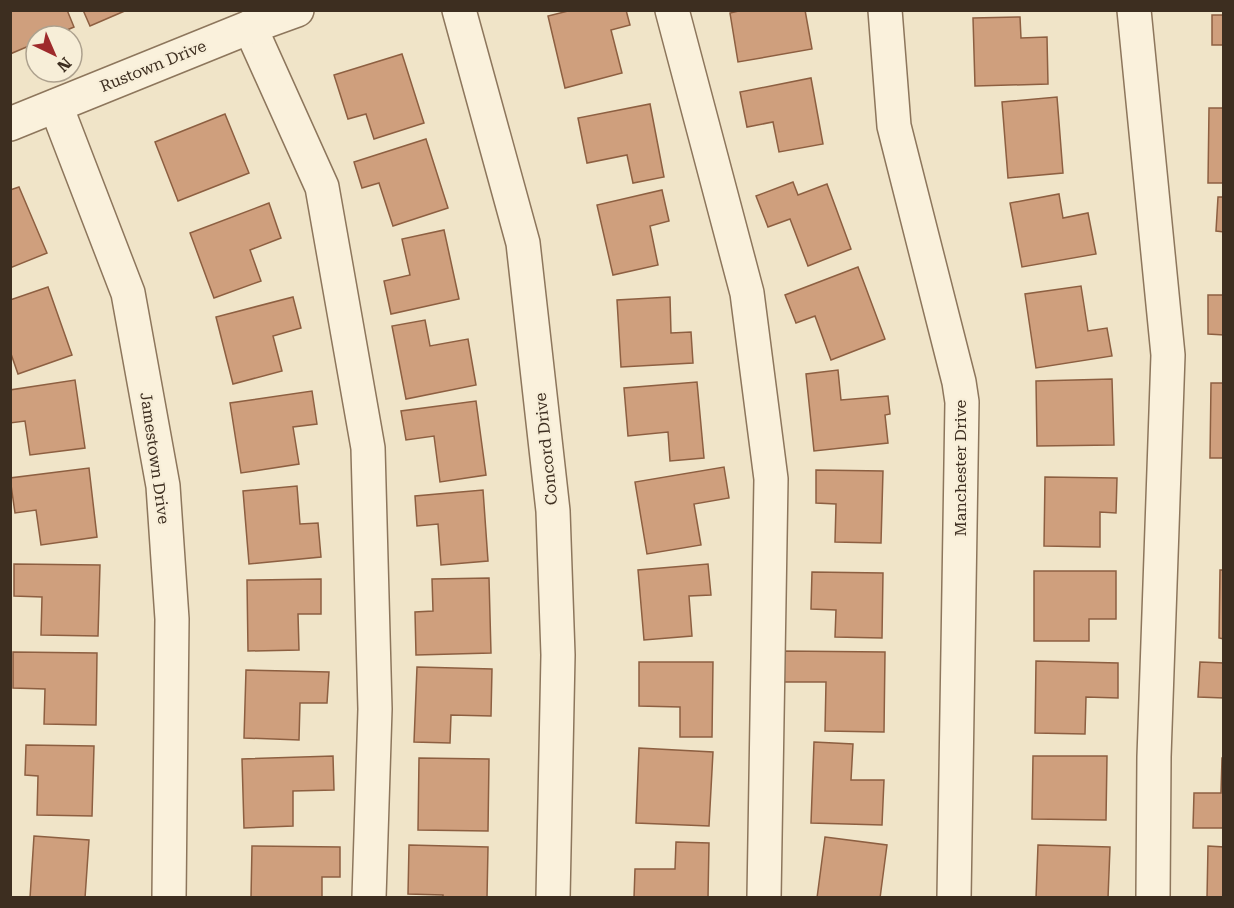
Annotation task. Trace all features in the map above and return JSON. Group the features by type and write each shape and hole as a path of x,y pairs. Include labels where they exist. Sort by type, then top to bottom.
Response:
{"street":[{"name":"Rustown Drive","path":"10,124 297,10"},
{"name":"Concord Drive","path":"459,10 523,243 553,511 558,655 553,897"},
{"path":"672,10 747,293 771,479 764,897"},
{"name":"Manchester Drive","path":"885,10 894,126 959,382 962,402 954,897"},
{"path":"1134,10 1168,355 1154,757 1154,897"},
{"path":"250,27 322,187 368,448 375,709 369,897"},
{"name":"Jamestown Drive","path":"56,106 128,293 163,486 172,618 169,897"}],"building":[{"path":"10,10 67,10 73,24 24,24 24,48 10,54"},
{"path":"83,10 127,10 90,26"},
{"path":"572,10 626,10 630,25 611,30 622,73 565,88 548,16"},
{"path":"743,10 805,10 812,49 738,62 730,13"},
{"path":"1212,15 1224,15 1224,45 1212,45"},
{"path":"1020,17 1021,38 1047,37 1048,84 975,86 973,18"},
{"path":"402,54 424,123 374,139 366,114 348,119 334,75"},
{"path":"811,78 823,144 779,152 773,122 747,127 740,92"},
{"path":"1057,97 1063,173 1008,178 1002,102"},
{"path":"650,104 664,177 633,183 627,155 587,163 578,118"},
{"path":"1209,108 1224,108 1224,183 1208,183"},
{"path":"225,114 249,173 178,201 155,142"},
{"path":"426,139 448,208 393,226 379,183 362,188 354,162"},
{"path":"793,182 798,195 827,184 851,249 808,266 790,219 768,227 756,196"},
{"path":"19,187 47,253 10,268 10,190"},
{"path":"662,190 669,221 650,226 658,265 613,275 597,205"},
{"path":"1059,194 1063,218 1088,213 1096,254 1022,267 1010,203"},
{"path":"1218,197 1224,197 1224,232 1216,231"},
{"path":"269,203 281,238 250,250 261,281 214,298 190,233"},
{"path":"444,230 459,299 391,314 384,281 410,275 402,239"},
{"path":"858,267 885,339 831,360 815,316 796,323 785,295"},
{"path":"1081,286 1088,331 1107,328 1112,356 1036,368 1025,294"},
{"path":"48,287 72,355 18,374 10,351 10,300"},
{"path":"1208,295 1224,295 1224,335 1208,334"},
{"path":"293,297 301,328 273,336 282,371 233,384 216,317"},
{"path":"670,297 671,333 691,332 693,363 621,367 617,300"},
{"path":"425,320 430,346 468,339 476,385 406,399 392,326"},
{"path":"838,370 841,400 888,396 890,414 885,415 888,443 814,451 806,374"},
{"path":"1112,379 1114,445 1037,446 1036,381"},
{"path":"75,380 85,448 30,455 25,421 10,423 10,390"},
{"path":"697,382 704,458 670,461 668,432 628,436 624,388"},
{"path":"1211,383 1224,383 1224,458 1210,458"},
{"path":"312,391 317,424 293,427 299,464 241,473 230,403"},
{"path":"476,401 486,475 440,482 434,436 406,440 401,411"},
{"path":"724,467 729,498 694,504 701,545 647,554 635,482"},
{"path":"89,468 97,537 41,545 36,510 15,513 10,478"},
{"path":"816,470 883,471 881,543 835,542 836,504 816,503"},
{"path":"1045,477 1117,478 1116,513 1100,512 1100,547 1044,546"},
{"path":"297,486 300,524 318,523 321,557 249,564 243,491"},
{"path":"483,490 488,561 441,565 438,524 417,526 415,496"},
{"path":"14,564 100,565 98,636 41,635 42,597 14,596"},
{"path":"708,564 711,595 689,596 692,636 644,640 638,570"},
{"path":"1220,570 1224,570 1224,639 1219,638"},
{"path":"1034,571 1116,571 1116,619 1089,619 1089,641 1034,641"},
{"path":"812,572 883,573 882,638 835,637 836,610 811,609"},
{"path":"489,578 491,653 416,655 415,612 433,611 432,579"},
{"path":"321,579 321,614 298,614 299,650 248,651 247,580"},
{"path":"781,651 885,652 884,732 825,731 826,682 780,682"},
{"path":"13,652 97,653 96,725 44,724 45,689 13,688"},
{"path":"1036,661 1118,663 1118,698 1086,697 1085,734 1035,733"},
{"path":"639,662 713,662 712,737 680,737 680,707 639,706"},
{"path":"1200,662 1224,663 1224,698 1198,697"},
{"path":"417,667 492,669 491,716 451,715 450,743 414,742"},
{"path":"246,670 329,672 327,703 300,703 299,740 244,738"},
{"path":"814,742 853,744 851,780 884,780 882,825 811,823"},
{"path":"26,745 94,746 92,816 37,815 38,776 25,775"},
{"path":"639,748 713,752 709,826 636,823"},
{"path":"333,756 334,790 293,791 293,826 244,828 242,759"},
{"path":"1033,756 1107,756 1106,820 1032,819"},
{"path":"419,758 489,759 488,831 418,830"},
{"path":"1222,758 1224,758 1224,828 1193,828 1194,793 1221,793"},
{"path":"34,836 89,840 85,898 30,898"},
{"path":"825,837 887,845 880,898 817,898"},
{"path":"676,842 709,843 708,898 634,898 635,869 675,869"},
{"path":"409,845 488,847 487,898 443,898 443,895 408,894"},
{"path":"1038,845 1110,847 1108,898 1036,898"},
{"path":"252,846 340,847 340,877 322,877 322,898 251,898"},
{"path":"1208,846 1224,847 1224,898 1207,898"}]}
